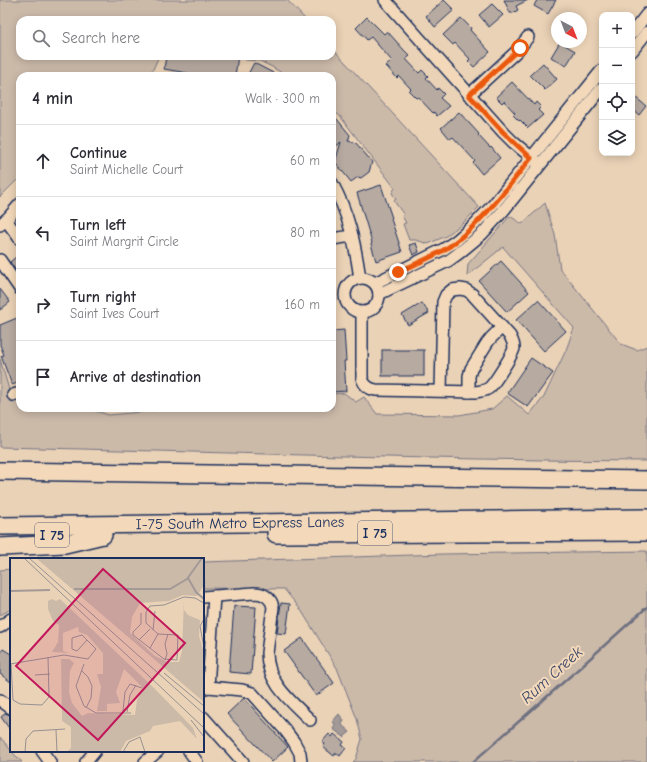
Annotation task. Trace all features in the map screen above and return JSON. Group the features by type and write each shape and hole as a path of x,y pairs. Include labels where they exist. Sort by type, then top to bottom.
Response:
{"highway":[{"path":"0,471 647,480"},
{"name":"I-75 South Metro Express Lanes","path":"0,526 647,518"},
{"name":"I 75","path":"0,536 647,532"},
{"path":"0,547 65,544 103,535"}],"street":[{"path":"385,0 503,132 536,161"},
{"path":"635,29 647,14"},
{"path":"634,48 647,32"},
{"path":"469,95 515,53 528,37"},
{"path":"375,283 444,250 474,225 536,161 594,92 599,78"},
{"path":"379,294 448,261 482,234 503,211 536,161"},
{"path":"336,191 349,222 360,278"},
{"path":"16,208 3,223 16,235"},
{"path":"474,225 482,234"},
{"path":"336,238 352,236"},
{"path":"0,260 16,283"},
{"path":"419,262 423,273"},
{"path":"360,278 368,278 375,283 379,294 375,306 370,310 362,312 351,307 345,296 349,284 360,278"},
{"path":"362,312 362,378 366,386 376,390 469,392 483,391 491,387 513,353 514,348 513,341 510,336 472,294 463,289 452,290 446,295 443,302 441,391"},
{"path":"469,392 469,376 471,369 490,338 502,327"},
{"path":"301,762 300,753 294,742 252,693 242,690 206,688 209,596 249,592 258,593 271,600 273,607 267,653 270,672 280,690 310,720"},
{"path":"0,627 10,620"},
{"path":"0,700 10,707"},
{"path":"204,718 243,762"},
{"path":"43,752 50,762"},
{"path":"86,762 94,752"},
{"path":"190,752 197,762"}],"shaded area":[{"path":"0,0 287,0 302,16 16,16 16,60 157,60 152,72 16,72 16,181 0,197"},
{"path":"336,52 479,207 463,223 446,236 428,244 416,240 409,240 403,224 406,223 402,216 404,215 394,201 396,199 392,193 395,188 340,116 336,113 336,72 280,72 260,61 246,60 336,60"},
{"path":"545,203 555,235 560,269 621,344 637,350 647,346 647,461 404,457 0,447 0,359 13,403 16,402 16,412 99,412 109,415 141,412 336,412 336,394 344,393 356,402 364,397 377,414 459,415 492,409 507,396 529,415 544,397 566,350 574,328 503,247 467,276 468,264 510,216 522,224"},
{"path":"647,551 647,762 353,762 356,759 362,739 357,719 337,668 301,610 284,589 204,588 204,562 443,554"},
{"path":"10,569 10,610 0,615 0,570"},
{"path":"339,714 344,721 342,725 350,732 344,737 333,729 335,725 333,721"},
{"path":"0,737 10,749 10,752 12,752 22,762 0,762"}],"building":[{"path":"444,0 454,10 435,27 426,16"},
{"path":"504,0 528,0 516,6 518,10 510,13"},
{"path":"537,0 556,0 548,14 534,6"},
{"path":"492,4 503,15 489,27 479,15"},
{"path":"367,17 384,34 387,31 410,56 406,59 419,73 422,70 428,76 426,78 437,90 438,88 444,94 440,98 449,106 437,116 418,97 416,98 409,91 411,89 399,76 397,78 386,66 392,61 371,37 367,40 356,28"},
{"path":"461,18 490,52 474,67 468,61 470,59 455,43 453,45 443,35"},
{"path":"556,48 570,48 575,51 566,66 551,57"},
{"path":"165,60 237,60 236,72 181,72 164,69"},
{"path":"254,63 271,72 249,72"},
{"path":"543,63 557,79 545,90 530,75"},
{"path":"512,82 534,105 536,102 541,107 538,110 543,115 528,128 513,115 515,113 504,101 502,103 496,97"},
{"path":"635,97 646,106 639,115 635,112"},
{"path":"459,112 500,158 482,174 473,163 475,161 453,137 450,139 441,128"},
{"path":"336,118 350,135 348,141 356,143 372,162 369,172 361,178 358,177 351,182 336,163 341,142 336,146"},
{"path":"381,185 402,252 376,261 357,193"},
{"path":"416,243 419,252 413,255 409,245"},
{"path":"16,257 16,271 10,262"},
{"path":"501,261 529,292 507,312 479,281"},
{"path":"0,289 10,302 0,310"},
{"path":"538,300 566,331 544,351 516,320"},
{"path":"422,303 429,313 408,325 402,315"},
{"path":"16,318 16,384 12,385 1,356 4,355 0,345 0,325"},
{"path":"344,330 346,391 336,392 336,331"},
{"path":"382,350 424,350 424,376 382,376"},
{"path":"531,358 553,373 528,407 507,393"},
{"path":"281,603 290,604 286,634 277,633"},
{"path":"234,606 256,607 251,674 229,672"},
{"path":"302,638 334,683 316,696 284,651"},
{"path":"3,649 10,653 10,681 0,674 0,654"},
{"path":"244,698 288,747 272,762 227,714"},
{"path":"6,713 10,715 10,730 1,717"},
{"path":"329,734 332,737 334,734 344,742 342,745 346,748 340,756 336,753 334,756 323,747 325,744 322,742"}],"waterway":[{"name":"Rum Creek","path":"473,762 647,607"}],"route":[{"path":"398,272 444,250 458,240 487,212 531,158 503,132 469,95 520,48"}]}
